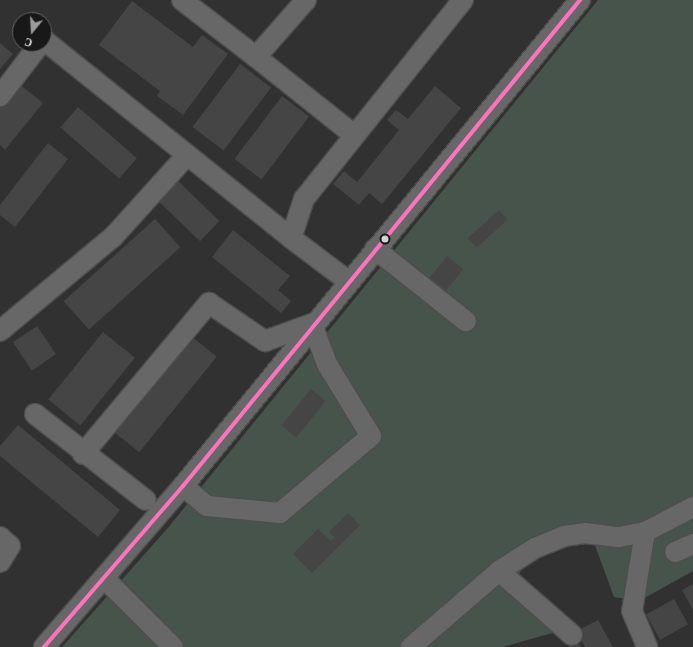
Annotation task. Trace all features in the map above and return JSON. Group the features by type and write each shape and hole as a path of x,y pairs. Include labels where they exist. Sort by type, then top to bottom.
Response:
{"street":[{"path":"182,0 354,135"},
{"path":"256,57 306,0"},
{"path":"291,238 304,199 463,0"},
{"path":"44,647 105,579 183,486 312,324 580,0"},
{"path":"52,46 291,238 348,281"},
{"path":"0,96 34,52"},
{"path":"0,331 113,237 187,155"},
{"path":"375,249 466,321"},
{"path":"83,454 209,303 265,341 312,324"},
{"path":"183,486 207,506 280,513 371,436 327,364 312,324"},
{"path":"35,414 83,454 146,500"},
{"path":"412,647 499,571 535,548 564,536 585,533 619,537 645,532 693,507"},
{"path":"645,532 632,611 647,647"},
{"path":"0,537 10,546 0,562"},
{"path":"675,552 693,544"},
{"path":"499,571 572,635"},
{"path":"105,579 173,647"}],"green space":[{"path":"598,0 693,0 693,571 639,601 614,597 593,540 530,554 518,576 556,632 503,647 62,647 167,529"}],"building":[{"path":"132,1 193,47 202,35 228,54 183,115 157,96 160,91 99,45"},
{"path":"0,43 13,54 0,69"},
{"path":"240,64 271,87 224,151 192,127"},
{"path":"18,83 43,103 5,150 0,145 0,105"},
{"path":"435,86 461,108 382,204 369,193 359,205 333,184 344,171 357,182 399,130 387,120 396,110 408,119"},
{"path":"282,96 309,116 262,180 234,159"},
{"path":"78,107 137,158 119,179 60,127"},
{"path":"48,143 68,159 15,227 0,215 0,205"},
{"path":"177,180 219,221 200,241 158,200"},
{"path":"499,210 508,220 476,248 468,238"},
{"path":"155,219 180,247 89,330 64,301"},
{"path":"233,230 290,276 278,290 291,301 281,313 212,257"},
{"path":"447,256 463,269 444,293 428,279"},
{"path":"37,326 56,354 32,370 13,342"},
{"path":"103,332 135,358 80,425 48,400"},
{"path":"191,336 217,357 139,452 114,432"},
{"path":"311,389 326,401 296,437 281,426"},
{"path":"18,425 120,510 98,537 0,456 0,446"},
{"path":"348,513 360,525 312,573 293,554 318,529 331,541 335,537 329,532"},
{"path":"693,584 693,610 682,590"},
{"path":"674,599 688,624 660,640 646,615"},
{"path":"598,620 613,647 585,647 577,631"},
{"path":"575,638 581,647 569,647 566,642"}],"transit line":[{"path":"44,647 183,486 580,0"}]}
